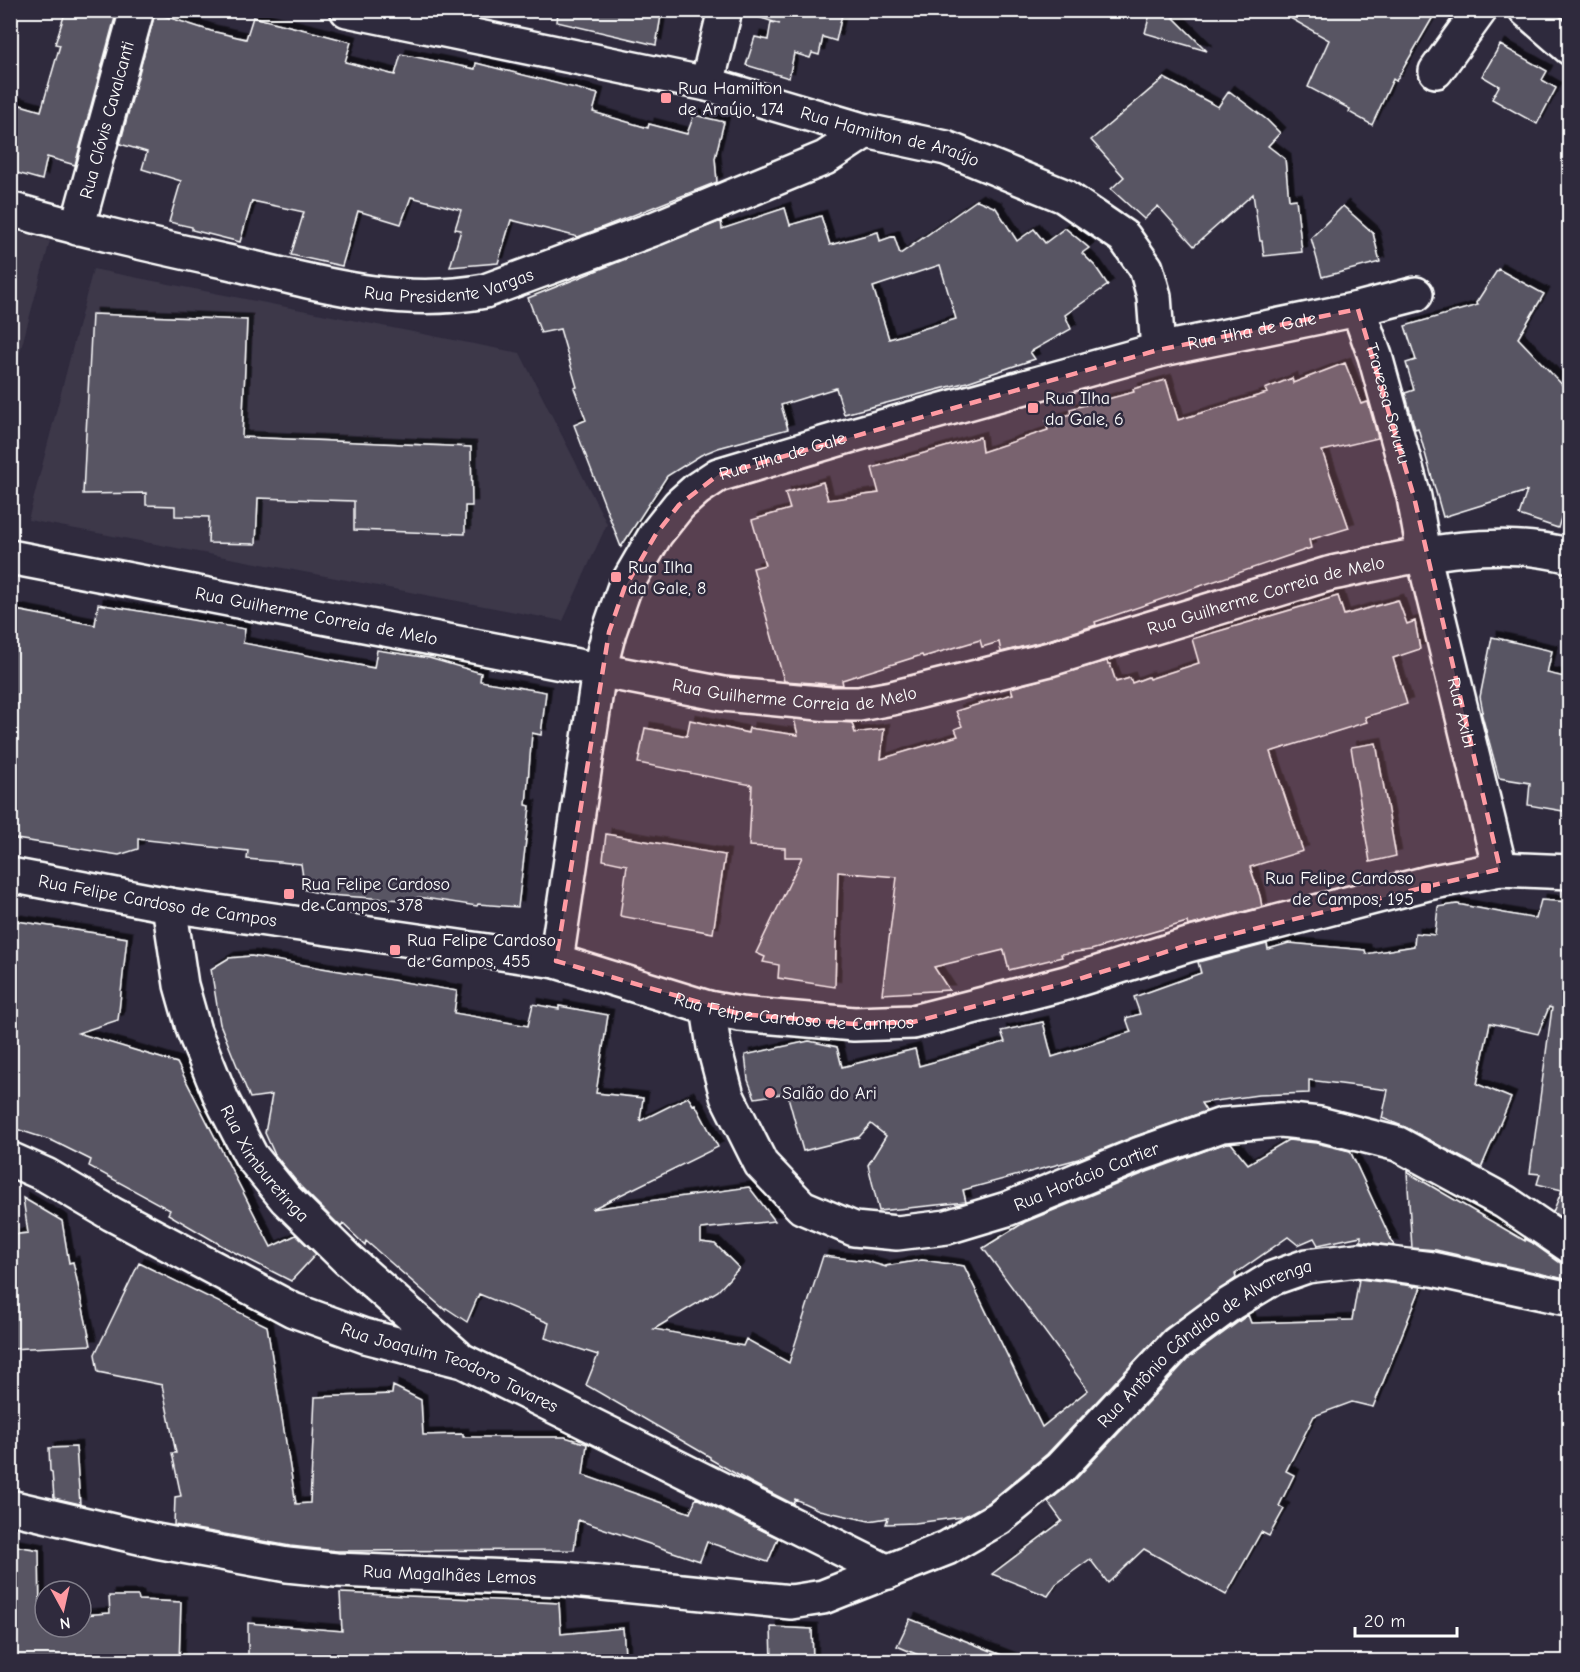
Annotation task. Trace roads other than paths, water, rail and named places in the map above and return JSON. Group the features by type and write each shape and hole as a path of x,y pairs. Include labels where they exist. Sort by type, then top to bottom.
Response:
{"street":[{"name":"Rua Clóvis Cavalcanti","path":"77,228 137,10"},
{"name":"Rua Hamilton de Araújo","path":"347,10 707,84 866,131 946,148 1064,196 1124,237 1146,268 1155,296 1158,350"},
{"path":"707,84 725,10"},
{"path":"1436,72 1480,10"},
{"path":"1526,10 1569,48"},
{"name":"Rua Presidente Vargas","path":"10,209 77,228 350,290 408,297 460,296 485,291 656,228 825,158 866,131"},
{"path":"1359,309 1416,294"},
{"name":"Rua Ilha de Gale","path":"556,961 599,671 609,632 624,589 656,534 679,505 697,489 718,476 849,436 1158,350 1359,309"},
{"name":"Travessa Savuru","path":"1359,309 1407,468 1425,556"},
{"name":"Rua Guilherme Correia de Melo","path":"10,556 723,694 830,704 859,704 892,698 1050,658 1328,574 1487,547 1532,548 1569,556"},
{"name":"Rua Axibi","path":"1425,556 1500,869"},
{"name":"Rua Felipe Cardoso de Campos","path":"10,875 170,905 556,961 708,1008 740,1014 854,1024 912,1022 1066,983 1188,945 1428,883 1500,869 1569,872"},
{"name":"Rua Ximburetinga","path":"170,905 181,986 194,1031 222,1100 251,1156 286,1199 346,1258 463,1361"},
{"name":"Rua Horácio Cartier","path":"708,1008 714,1047 727,1096 762,1164 802,1207 854,1229 897,1233 946,1227 1007,1209 1140,1154 1222,1125 1281,1120 1319,1124 1398,1144 1505,1202 1569,1246"},
{"name":"Rua Joaquim Teodoro Tavares","path":"10,1160 46,1175 112,1214 293,1310 365,1336 463,1361 888,1572"},
{"name":"Rua Antônio Cândido de Alvarenga","path":"888,1572 947,1548 999,1518 1020,1502 1060,1468 1176,1344 1230,1304 1273,1278 1307,1266 1358,1260 1432,1269 1569,1299"},
{"name":"Rua Magalhães Lemos","path":"10,1507 249,1560 336,1570 563,1579 791,1602 823,1597 888,1572"}],"place":[{"name":"Rua Hamilton de Araújo, 174","path":"666,98"},
{"name":"Rua Ilha da Gale, 6","path":"1033,408"},
{"name":"Rua Ilha da Gale, 8","path":"616,577"},
{"name":"Rua Felipe Cardoso de Campos, 195","path":"1426,888"},
{"name":"Rua Felipe Cardoso de Campos, 378","path":"289,894"},
{"name":"Rua Felipe Cardoso de Campos, 455","path":"395,950"},
{"name":"Salão do Ari","path":"770,1093"}]}
